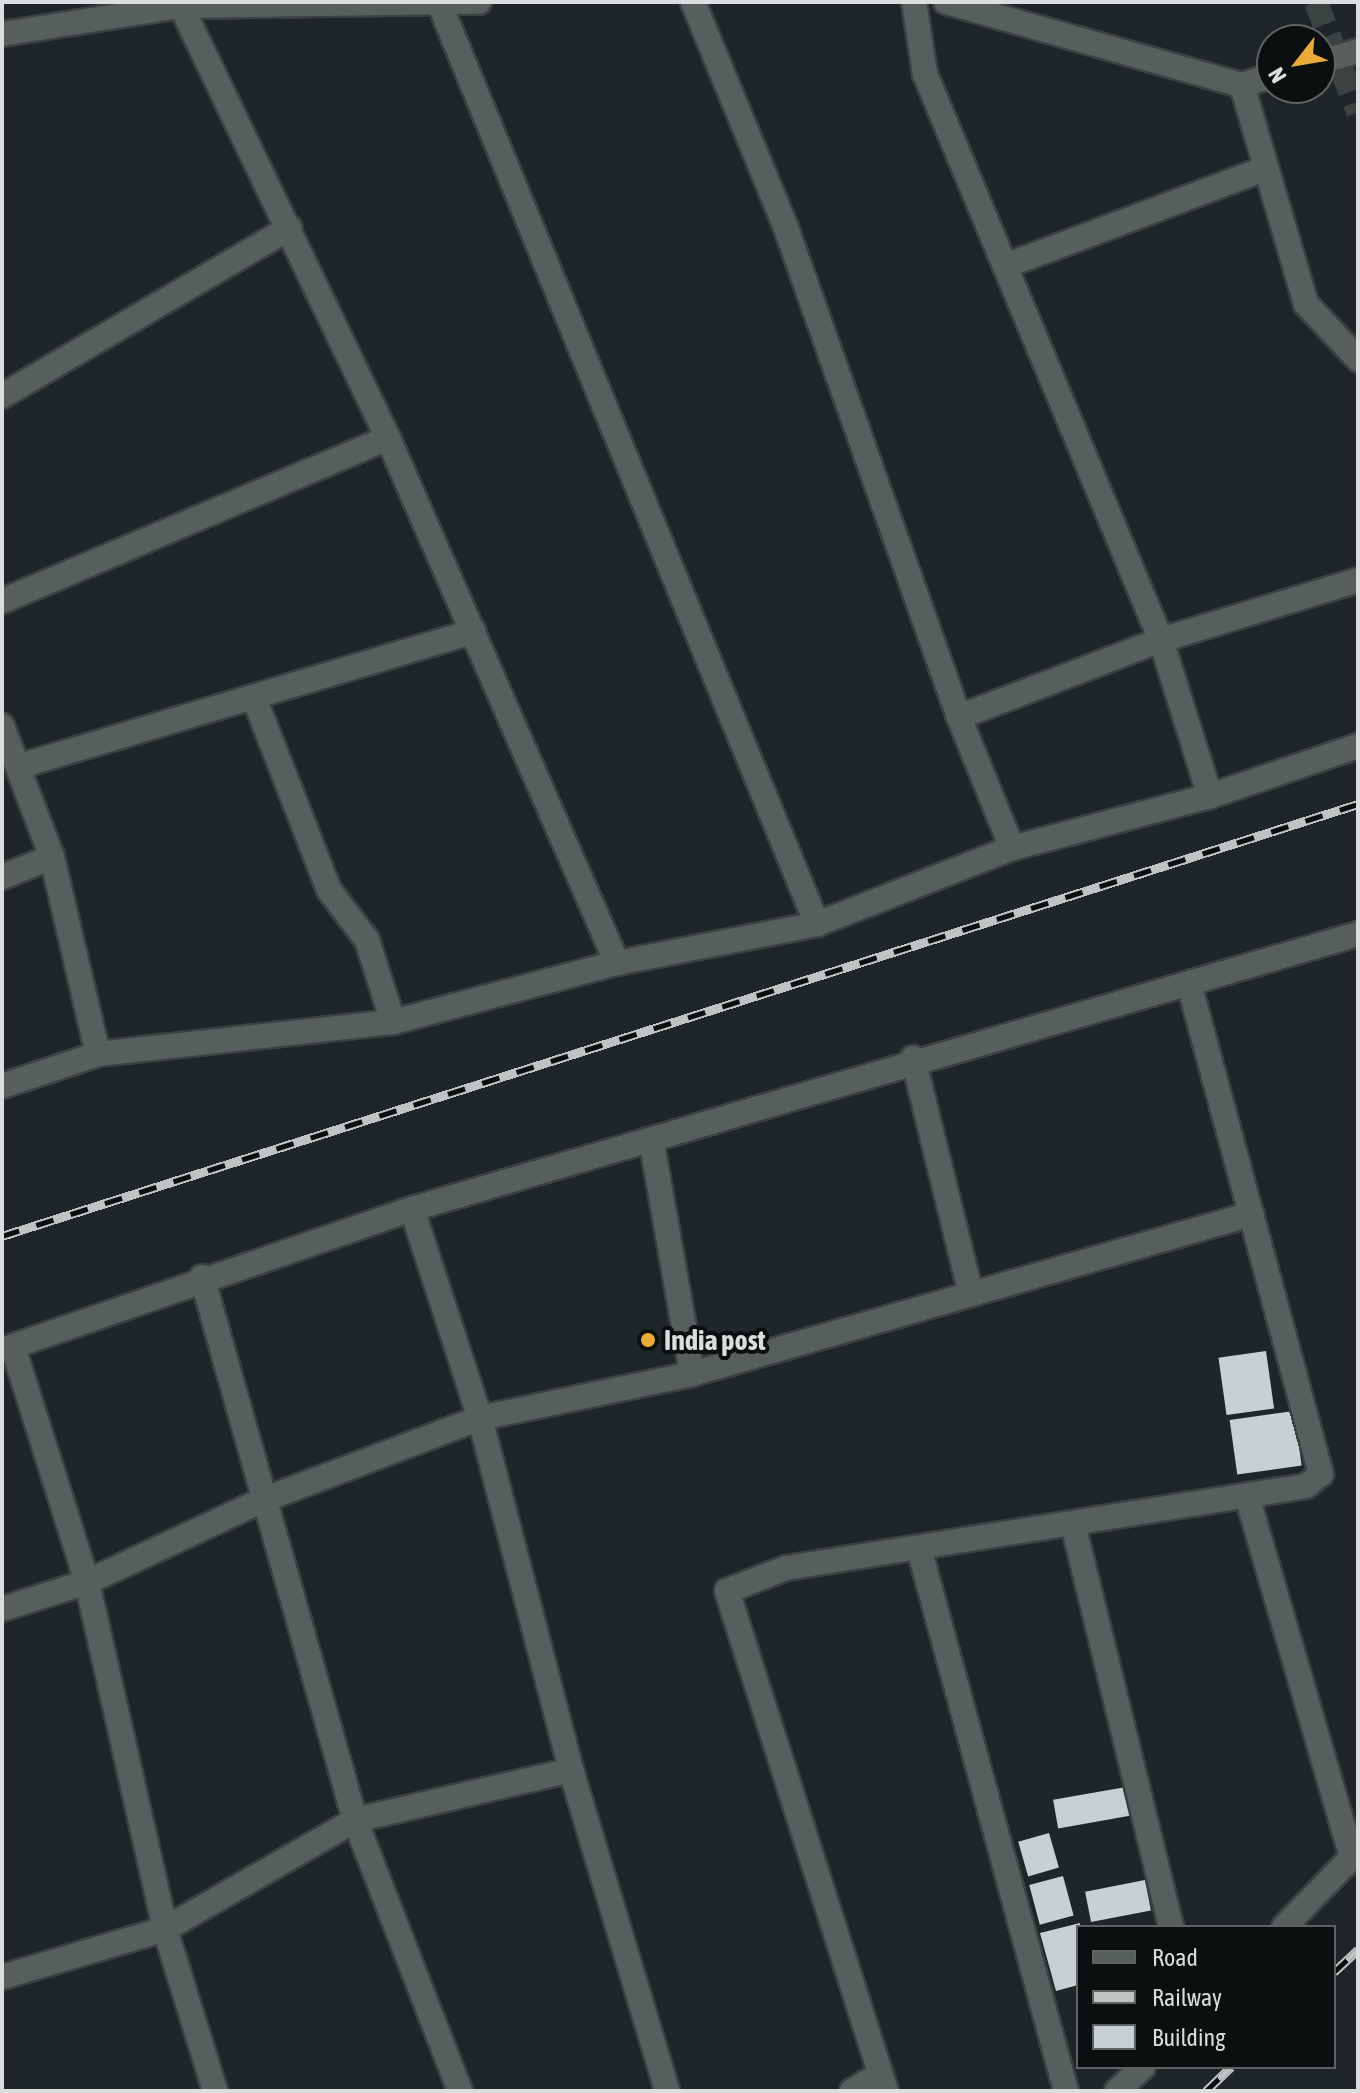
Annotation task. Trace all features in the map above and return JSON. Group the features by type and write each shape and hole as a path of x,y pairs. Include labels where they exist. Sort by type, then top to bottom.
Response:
{"street":[{"path":"2,34 181,6 440,5 479,2"},
{"path":"693,2 786,228 959,717 1012,848"},
{"path":"914,2 925,74 1161,640 1210,796"},
{"path":"946,2 1242,85 1256,81"},
{"path":"440,5 817,924"},
{"path":"181,6 388,438 617,963"},
{"path":"1336,57 1358,51"},
{"path":"1242,85 1262,170 1306,304 1358,359"},
{"path":"1005,266 1262,170"},
{"path":"2,396 290,228"},
{"path":"2,601 388,438"},
{"path":"959,717 1161,640 1358,580"},
{"path":"23,765 255,700 474,631"},
{"path":"255,700 329,890 367,940 393,1022"},
{"path":"2,726 23,765 52,857 98,1054"},
{"path":"2,1086 98,1054 393,1022 617,963 817,924 1012,848 1210,796 1358,746"},
{"path":"2,877 52,857"},
{"path":"215,2091 165,1929 87,1582 8,1348 202,1277 412,1209 652,1144 913,1058 1190,987 1357,938"},
{"path":"852,2091 883,2083 727,1591 786,1568 920,1552 1306,1486 1321,1474 1190,987"},
{"path":"913,1058 971,1294"},
{"path":"652,1144 692,1374"},
{"path":"412,1209 480,1418 571,1770 667,2091"},
{"path":"2,1609 87,1582 263,1500 480,1418 692,1374 1252,1214"},
{"path":"202,1277 355,1820 460,2091"},
{"path":"1247,1496 1355,1854 1286,1925"},
{"path":"1073,1524 1171,1925"},
{"path":"920,1552 1066,2091"},
{"path":"2,1977 165,1929 355,1820 571,1770"},
{"path":"1117,2091 1141,2069"}],"building":[{"path":"1266,1351 1274,1408 1227,1415 1218,1358"},
{"path":"1294,1411 1302,1465 1237,1475 1230,1420"},
{"path":"1126,1787 1131,1816 1058,1828 1053,1800"},
{"path":"1049,1833 1059,1868 1028,1876 1018,1842"},
{"path":"1063,1876 1074,1916 1040,1925 1029,1885"},
{"path":"1145,1880 1151,1910 1091,1922 1085,1892"},
{"path":"1080,1923 1076,1925 1076,1986 1056,1991 1040,1933"}],"tunnel":[{"path":"1316,2 1358,112"}],"railway":[{"path":"2,1236 1358,804"},
{"path":"1336,1970 1358,1950"},
{"path":"1206,2091 1229,2069"}],"place":[{"name":"India post","path":"648,1340"}]}
